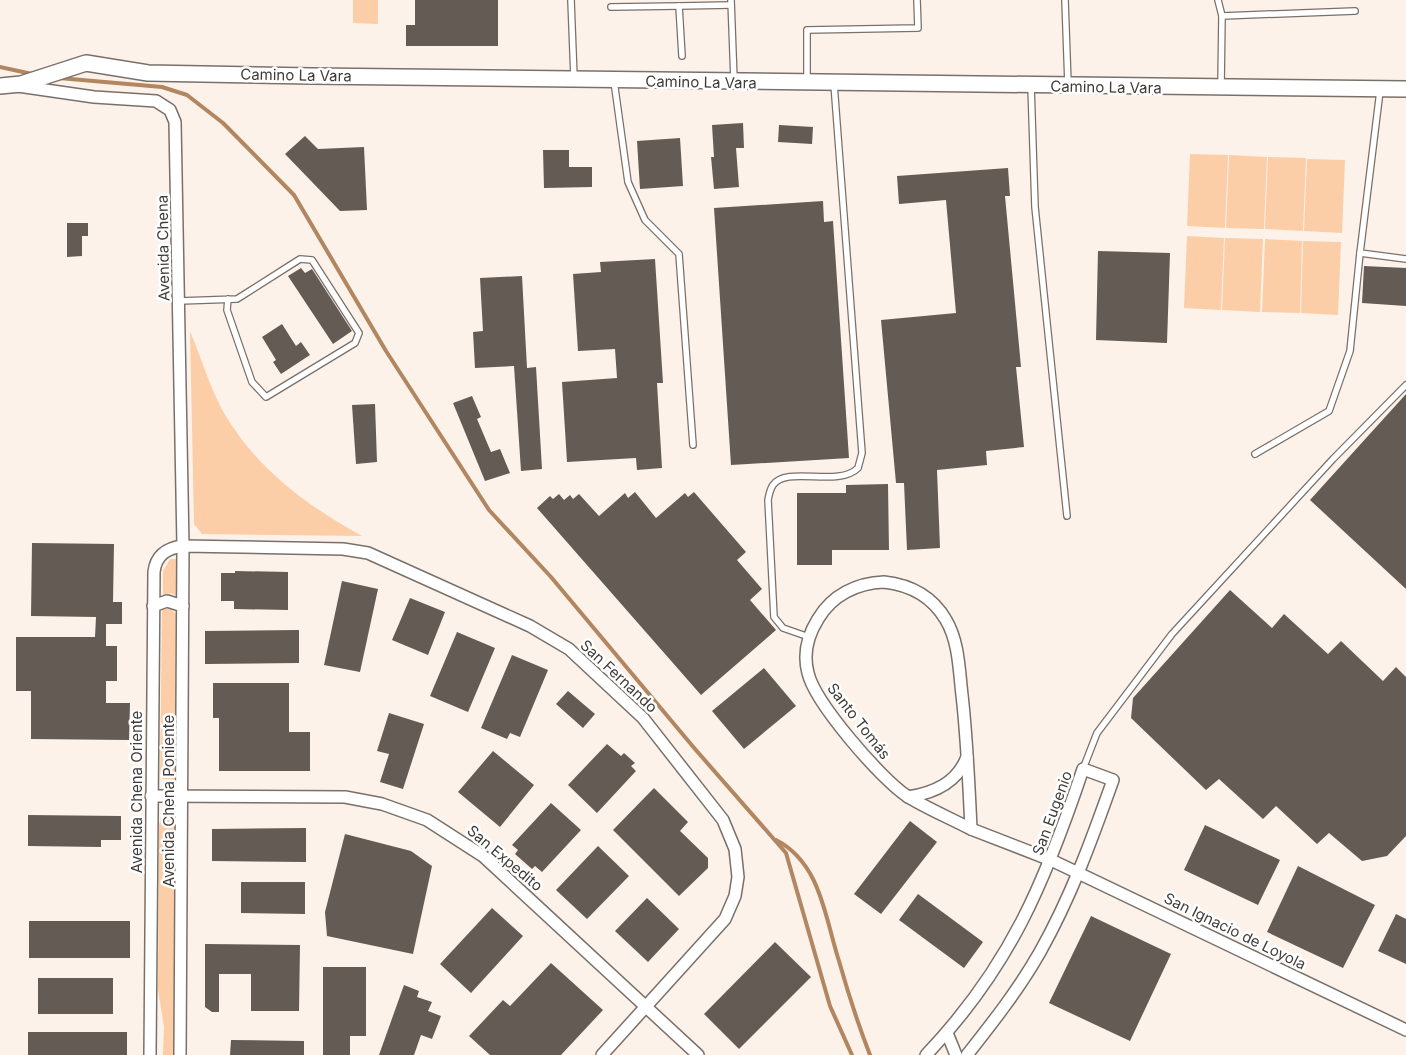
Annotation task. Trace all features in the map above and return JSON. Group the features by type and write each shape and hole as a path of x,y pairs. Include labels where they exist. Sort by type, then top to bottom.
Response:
{"street":[{"name":"Camino La Vara","path":"14,84 86,62 148,72 834,84 1406,89"},
{"name":"Avenida Chena","path":"14,84 94,97 156,101 170,110 176,122 183,546"},
{"name":"Avenida Chena Poniente","path":"180,1055 183,546"},
{"name":"Avenida Chena Oriente","path":"150,1055 153,606 156,562 168,549 183,546"},
{"name":"San Fernando","path":"183,546 343,549 382,558 542,632 586,663 643,718 723,820 735,849 738,877 735,896 725,918 647,1008 602,1055"},
{"name":"Santo Tomás","path":"971,829 968,755 954,639 946,619 930,599 910,587 896,583 862,584 832,600 821,613 809,637 806,652 807,672 821,703 880,772 908,796 971,829 1051,860"},
{"path":"153,606 167,601 183,606"},
{"path":"908,796 936,790 945,785 957,775 968,755"},
{"name":"San Eugenio","path":"926,1055 947,1033 987,982 1009,946 1032,904 1051,860 1083,769 1113,780 1079,873 1039,954 995,1019 967,1055"},
{"name":"San Expedito","path":"151,796 345,797 382,804 427,820 483,856 698,1055"},
{"name":"San Ignacio de Loyola","path":"1051,860 1406,1030"},
{"path":"947,1033 956,1055"}],"lane":[{"path":"571,0 574,80"},
{"path":"807,83 807,30 918,28 917,0"},
{"path":"1064,0 1068,86"},
{"path":"1218,0 1222,16 1221,88"},
{"path":"611,7 731,3 734,82"},
{"path":"679,6 682,56"},
{"path":"1222,16 1355,11"},
{"path":"614,80 628,182 645,220 679,254 693,445"},
{"path":"809,637 783,628 774,617 768,500 772,485 778,480 845,476 858,468 862,453 834,84"},
{"path":"1032,86 1035,207 1067,516"},
{"path":"1255,454 1329,411 1350,351 1380,89"},
{"path":"1360,253 1406,259"},
{"path":"179,301 237,299 300,259 312,260 359,333 355,343 266,398 252,382 227,310 228,300"},
{"path":"1083,769 1097,733 1172,634 1333,459 1406,385"}],"shaded area":[{"path":"353,0 378,0 378,24 353,23"},
{"path":"1190,154 1228,155 1225,228 1187,226"},
{"path":"1229,155 1267,157 1264,229 1226,228"},
{"path":"1268,157 1306,158 1303,231 1265,229"},
{"path":"1307,159 1345,160 1342,233 1304,231"},
{"path":"1187,236 1224,238 1221,310 1184,308"},
{"path":"1225,238 1263,239 1260,312 1222,310"},
{"path":"1265,239 1302,241 1300,313 1262,312"},
{"path":"1303,241 1341,242 1338,315 1301,313"},
{"path":"190,331 224,413 252,451 284,484 302,498 321,512 362,536 202,534 194,524"},
{"path":"170,559 178,559 177,596 170,593 163,595 163,571"},
{"path":"162,609 171,609 176,614 176,773 174,780 162,779 160,772"},
{"path":"170,817 177,823 174,1055 163,1055 164,1027 158,990 159,825 161,818"}],"building":[{"path":"415,0 498,0 498,46 406,46 406,25 415,25"},
{"path":"743,123 744,148 736,148 739,187 714,189 711,157 714,157 712,125"},
{"path":"779,125 813,127 812,144 778,142"},
{"path":"305,136 318,149 364,147 367,210 340,211 285,154"},
{"path":"680,138 683,186 640,189 637,141"},
{"path":"543,150 569,150 569,167 592,167 592,187 544,188"},
{"path":"1008,168 1010,196 1005,196 1021,367 1016,367 1024,447 986,451 987,465 937,470 940,548 907,550 904,483 896,483 881,320 956,313 946,200 899,204 897,176"},
{"path":"823,201 824,222 833,221 849,458 731,465 714,208"},
{"path":"67,223 88,223 88,236 82,236 82,256 67,257"},
{"path":"1098,251 1170,253 1167,343 1096,340"},
{"path":"655,259 663,383 657,383 662,468 637,470 636,458 567,462 562,382 617,378 615,349 578,351 573,274 601,272 600,262"},
{"path":"1364,266 1406,268 1406,306 1362,303"},
{"path":"301,268 305,273 312,269 352,331 333,344 288,276"},
{"path":"522,276 527,368 536,367 542,469 521,471 514,366 475,368 473,332 483,331 480,278"},
{"path":"282,324 296,346 301,342 310,355 281,374 273,362 276,360 262,337"},
{"path":"1406,394 1406,589 1310,500"},
{"path":"472,396 481,417 477,419 491,452 500,449 510,473 485,481 453,403"},
{"path":"375,404 377,462 356,464 352,405"},
{"path":"888,484 889,550 832,550 832,565 797,565 797,493 846,493 846,485"},
{"path":"635,492 656,518 685,493 688,497 694,492 746,552 737,560 762,589 750,600 776,630 701,695 537,508 550,496 553,499 559,494 564,500 570,495 573,499 579,494 599,516 625,493 628,498"},
{"path":"32,543 114,544 113,602 122,602 122,624 106,624 106,646 117,646 117,681 106,681 106,703 130,703 129,740 31,739 31,691 16,691 16,637 95,637 96,617 31,616"},
{"path":"235,571 288,572 288,610 234,609 234,601 221,601 221,573 235,573"},
{"path":"342,581 378,589 360,672 324,665"},
{"path":"1230,590 1272,628 1284,614 1328,654 1341,641 1383,681 1396,667 1406,677 1406,836 1387,856 1362,861 1329,833 1317,844 1276,806 1263,819 1219,779 1206,790 1131,718 1133,698"},
{"path":"410,598 445,612 428,655 392,640"},
{"path":"299,630 299,663 205,664 205,631"},
{"path":"457,632 495,648 468,712 430,696"},
{"path":"512,655 548,670 520,737 510,733 507,739 481,728"},
{"path":"764,668 796,706 744,749 712,711"},
{"path":"213,683 289,683 289,732 310,732 310,771 219,771 219,718 213,718"},
{"path":"568,691 595,714 583,728 556,704"},
{"path":"389,713 424,724 403,789 380,782 389,754 377,751"},
{"path":"607,744 621,756 624,753 635,763 631,766 636,771 597,813 568,785"},
{"path":"493,751 534,785 500,827 458,792"},
{"path":"654,788 688,822 680,831 708,858 708,868 679,896 613,830"},
{"path":"551,803 581,830 542,872 535,866 532,869 515,854 518,850 512,845"},
{"path":"28,815 121,816 121,840 101,840 101,847 28,846"},
{"path":"910,821 937,842 881,914 854,894"},
{"path":"1205,825 1280,860 1258,905 1184,870"},
{"path":"306,828 306,862 212,861 212,829"},
{"path":"345,834 411,851 432,866 413,954 327,936 325,912"},
{"path":"598,846 629,876 587,919 556,890"},
{"path":"1298,866 1375,905 1343,968 1267,932"},
{"path":"241,882 305,882 305,914 241,913"},
{"path":"918,894 983,942 964,968 899,920"},
{"path":"647,898 679,929 648,962 615,931"},
{"path":"492,908 523,936 471,993 440,964"},
{"path":"1396,914 1406,919 1406,964 1378,951"},
{"path":"1091,916 1171,954 1130,1041 1049,1003"},
{"path":"29,921 130,921 130,958 29,958"},
{"path":"775,942 811,977 739,1049 704,1014"},
{"path":"205,944 300,945 299,1011 251,1011 251,974 219,974 219,1012 212,1012 205,1007"},
{"path":"551,963 603,1010 561,1055 490,1055 469,1036 503,1000 510,1006"},
{"path":"323,967 366,967 366,1036 350,1036 350,1055 323,1055"},
{"path":"38,978 113,978 113,1014 38,1014"},
{"path":"404,985 419,991 417,997 432,1002 428,1011 441,1016 432,1039 421,1035 414,1055 379,1055"},
{"path":"28,1032 127,1032 127,1055 28,1055"},
{"path":"231,1040 304,1041 304,1055 230,1055"}],"waterway":[{"path":"0,67 32,74"},
{"path":"59,78 162,87 187,95 223,123 294,195 386,351 489,510 551,577 695,749 786,853 830,1006 852,1055"},
{"path":"776,840 791,850 803,863 819,893 861,1032 870,1055"}]}
